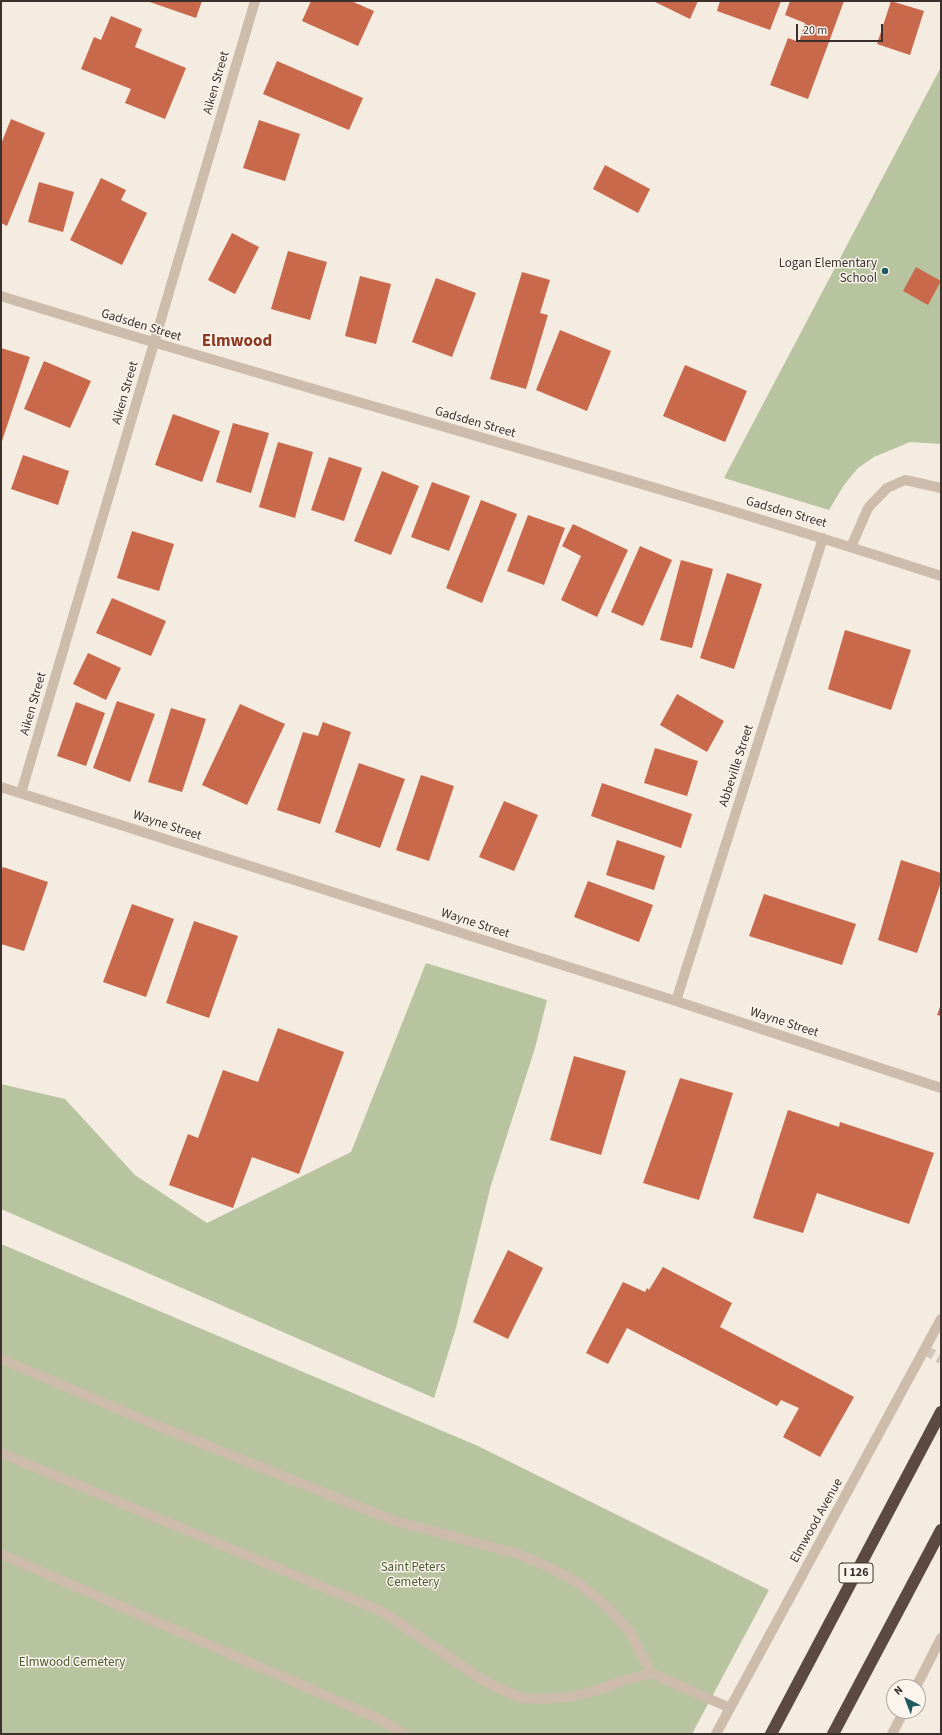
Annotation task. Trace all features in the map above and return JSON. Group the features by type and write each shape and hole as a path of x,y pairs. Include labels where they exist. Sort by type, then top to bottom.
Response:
{"highway":[{"name":"I 126","path":"771,1734 941,1412"},
{"path":"833,1734 941,1530"}],"street":[{"name":"Aiken Street","path":"21,793 255,1"},
{"name":"Gadsden Street","path":"1,296 154,344 823,538 941,576"},
{"path":"851,547 868,508 887,488 905,480 941,488"},
{"name":"Abbeville Street","path":"676,1001 823,538"},
{"name":"Wayne Street","path":"1,787 676,1001 941,1088"},
{"name":"Elmwood Avenue","path":"716,1734 941,1319"},
{"path":"1,1359 151,1424 352,1504 395,1520 518,1554 549,1567 580,1584 607,1606 630,1632 651,1673 730,1708"},
{"path":"1,1453 383,1612 481,1679 522,1698 570,1698 651,1673"},
{"path":"1,1554 377,1718 404,1734"},
{"path":"920,1679 941,1638"},
{"path":"892,1734 900,1719"}],"green space":[{"name":"Logan Elementary School","path":"941,67 941,444 910,442 874,457 858,468 844,485 829,510 724,478"},
{"path":"426,963 547,1000 535,1048 491,1185 456,1328 434,1398 1,1209 1,1084 65,1099 135,1175 207,1223 351,1152"},
{"name":"Saint Peters Cemetery","path":"1,1244 478,1446 769,1590 692,1734 1,1734"}],"building":[{"path":"147,1 202,1 196,18"},
{"path":"311,1 351,1 374,11 358,46 302,21"},
{"path":"653,1 698,1 690,19"},
{"path":"720,1 781,1 770,30 717,11"},
{"path":"790,1 844,1 808,99 770,85 788,38 799,42 805,23 785,15"},
{"path":"891,1 924,11 910,55 877,44"},
{"path":"111,16 142,29 135,47 186,68 165,119 125,103 131,89 81,69 94,37 101,40"},
{"path":"277,61 363,98 349,130 263,94"},
{"path":"11,119 45,133 7,226 1,223 1,144"},
{"path":"259,120 300,134 285,181 243,168"},
{"path":"605,165 650,189 638,213 593,189"},
{"path":"101,178 126,190 121,200 147,213 122,265 70,240"},
{"path":"39,182 74,192 63,232 28,222"},
{"path":"232,233 259,247 235,294 208,280"},
{"path":"288,251 327,262 310,320 271,309"},
{"path":"916,267 941,281 928,305 903,291"},
{"path":"522,272 550,280 540,313 548,315 526,389 490,379"},
{"path":"360,276 391,284 376,344 345,336"},
{"path":"436,278 476,293 452,357 412,342"},
{"path":"560,330 611,351 587,411 536,390"},
{"path":"1,348 30,357 1,444"},
{"path":"44,361 91,381 70,428 24,409"},
{"path":"685,365 747,391 725,442 663,416"},
{"path":"173,414 220,431 202,482 155,465"},
{"path":"233,423 269,433 251,493 216,482"},
{"path":"278,442 313,452 295,518 259,507"},
{"path":"23,455 69,471 58,505 11,489"},
{"path":"329,457 362,468 344,521 311,510"},
{"path":"382,471 419,486 391,555 354,541"},
{"path":"432,482 470,496 449,551 411,537"},
{"path":"481,500 517,514 482,603 446,588"},
{"path":"528,515 565,528 544,585 507,571"},
{"path":"573,524 628,550 597,617 561,600 581,556 562,546"},
{"path":"132,531 174,544 159,591 117,578"},
{"path":"640,546 672,560 643,626 611,612"},
{"path":"681,560 713,569 692,648 660,640"},
{"path":"727,573 762,584 734,669 700,658"},
{"path":"112,598 166,621 151,656 96,633"},
{"path":"845,630 911,650 891,710 828,689"},
{"path":"88,653 121,668 106,700 73,684"},
{"path":"677,694 724,721 707,752 660,725"},
{"path":"117,701 155,714 130,782 93,768"},
{"path":"76,702 105,713 86,766 57,756"},
{"path":"240,704 285,724 247,805 202,785"},
{"path":"171,708 206,719 182,792 148,782"},
{"path":"323,722 351,732 320,824 277,810 303,732 318,736"},
{"path":"655,748 698,761 687,796 644,783"},
{"path":"359,763 405,779 380,848 335,832"},
{"path":"421,775 454,786 429,861 396,850"},
{"path":"602,783 692,814 681,848 591,816"},
{"path":"504,801 538,815 514,871 479,857"},
{"path":"617,840 665,856 654,890 606,875"},
{"path":"901,860 941,873 941,882 917,953 878,940"},
{"path":"3,867 48,882 24,951 1,944 1,872"},
{"path":"588,881 653,905 639,942 574,917"},
{"path":"764,894 856,924 842,965 749,936"},
{"path":"132,904 174,919 146,997 103,982"},
{"path":"194,921 238,936 209,1018 166,1003"},
{"path":"941,1004 941,1016 937,1015"},
{"path":"278,1028 344,1052 299,1174 252,1157 233,1208 169,1185 188,1134 198,1138 223,1070 258,1082"},
{"path":"574,1056 626,1071 601,1155 550,1140"},
{"path":"680,1078 733,1093 699,1200 643,1183"},
{"path":"788,1110 839,1127 840,1122 934,1153 909,1224 817,1193 803,1233 753,1218"},
{"path":"508,1250 543,1268 508,1339 473,1322"},
{"path":"663,1267 732,1303 720,1327 854,1397 820,1457 783,1437 799,1408 781,1400 777,1406 627,1328 608,1364 586,1353 623,1282 645,1292 647,1288 649,1290"}],"tunnel":[{"path":"925,1350 941,1359"}],"place":[{"name":"Logan Elementary School","path":"885,271"}],"district":[{"name":"Elmwood","path":"237,342"}],"park label":[{"name":"Elmwood Cemetery","path":"72,1663"}]}
